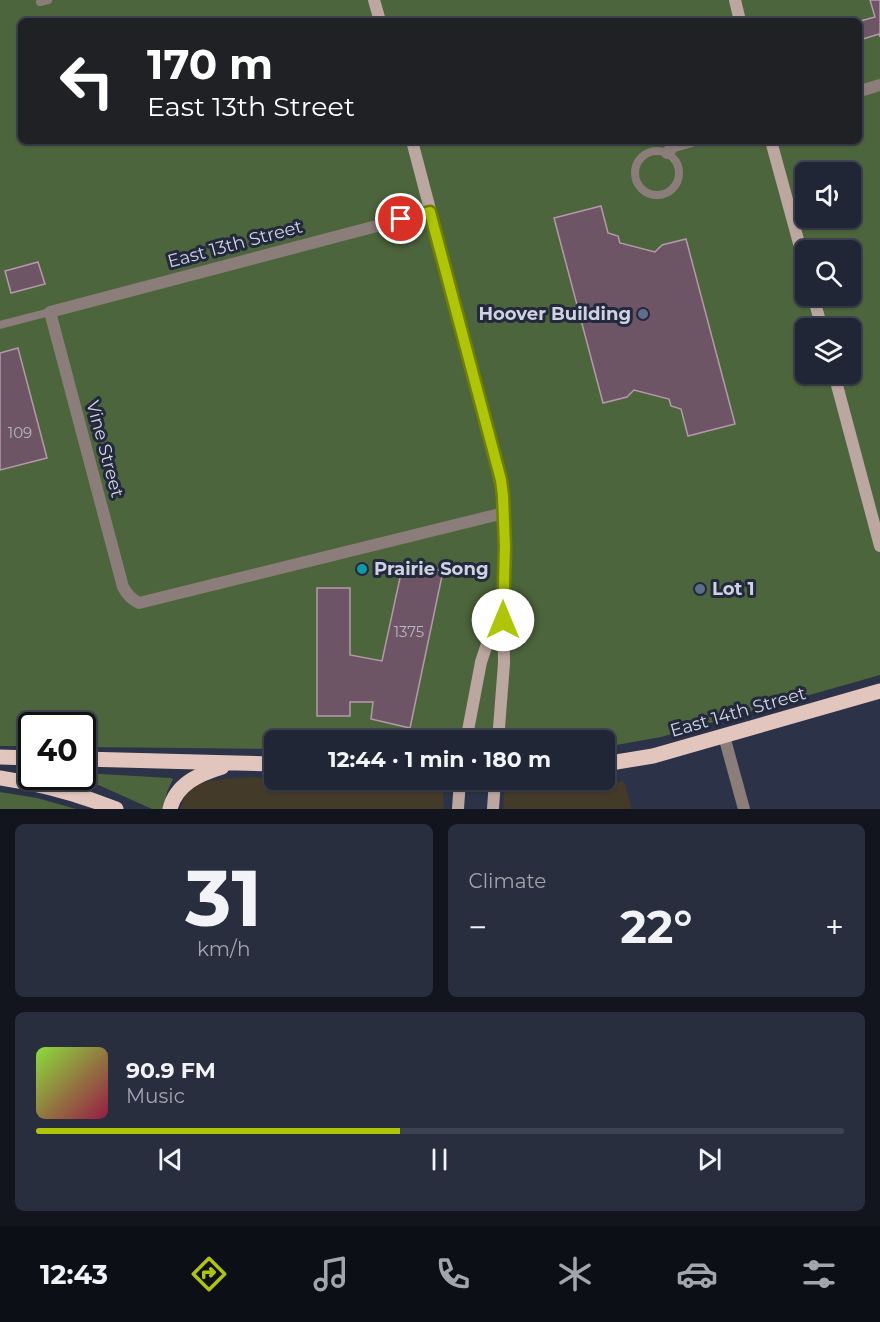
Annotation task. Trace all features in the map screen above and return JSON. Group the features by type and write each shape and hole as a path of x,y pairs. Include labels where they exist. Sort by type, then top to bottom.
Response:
{"main road":[{"name":"East 14th Street","path":"615,762 653,756 880,691"},
{"path":"0,757 18,758"},
{"path":"96,759 264,763"},
{"path":"170,809 173,798 187,782 202,772 239,762"},
{"path":"0,778 64,790 116,809"}],"street":[{"path":"374,0 379,18"},
{"path":"735,0 739,18"},
{"path":"862,90 880,85"},
{"path":"413,144 501,480 505,546 504,663 499,730"},
{"path":"667,153 674,146 681,144"},
{"path":"772,144 798,240"},
{"name":"East 13th Street","path":"50,312 430,212"},
{"name":"Vine Street","path":"50,312 127,595 139,603 504,513"},
{"path":"837,384 880,546"},
{"path":"468,730 481,662 503,599"},
{"path":"724,736 744,809"},
{"path":"458,809 459,790"},
{"path":"493,809 494,790"}],"lane":[{"path":"652,151 667,153 677,164 679,179 670,191 656,195 649,194 638,185 635,179 636,165 645,154 652,151"},
{"path":"0,325 50,312"}],"shaded area":[{"path":"264,778 264,790 443,790 444,809 180,809 186,792 196,784 221,779"},
{"path":"624,781 632,809 503,809 504,794 507,790 615,790 615,783"}],"green space":[{"path":"0,0 880,0 880,675 661,737 615,745 615,730 264,730 264,749 96,747 96,712 18,712 18,746 0,746"},
{"path":"96,774 173,779 163,809 152,809 96,784"},
{"path":"0,792 37,798 76,809 0,809"}],"building":[{"path":"870,0 880,0 880,37 879,34 862,39 862,20 875,17"},
{"name":"Hoover Building","path":"601,206 608,233 618,236 620,243 655,252 662,245 686,239 735,424 688,436 681,409 671,406 669,399 634,390 627,397 603,403 554,218"},
{"path":"38,262 45,284 11,293 5,271"},
{"path":"18,348 47,458 0,470 0,353"},
{"path":"403,564 443,571 410,728 371,719 373,702 350,702 350,716 317,716 317,588 350,588 350,655 382,661"}],"place":[{"name":"Hoover Building","path":"643,314"},
{"name":"Prairie Song","path":"362,569"},
{"name":"Lot 1","path":"700,589"}],"route":[{"path":"401,219 430,212 490,436 503,496 505,546 503,620"}]}
